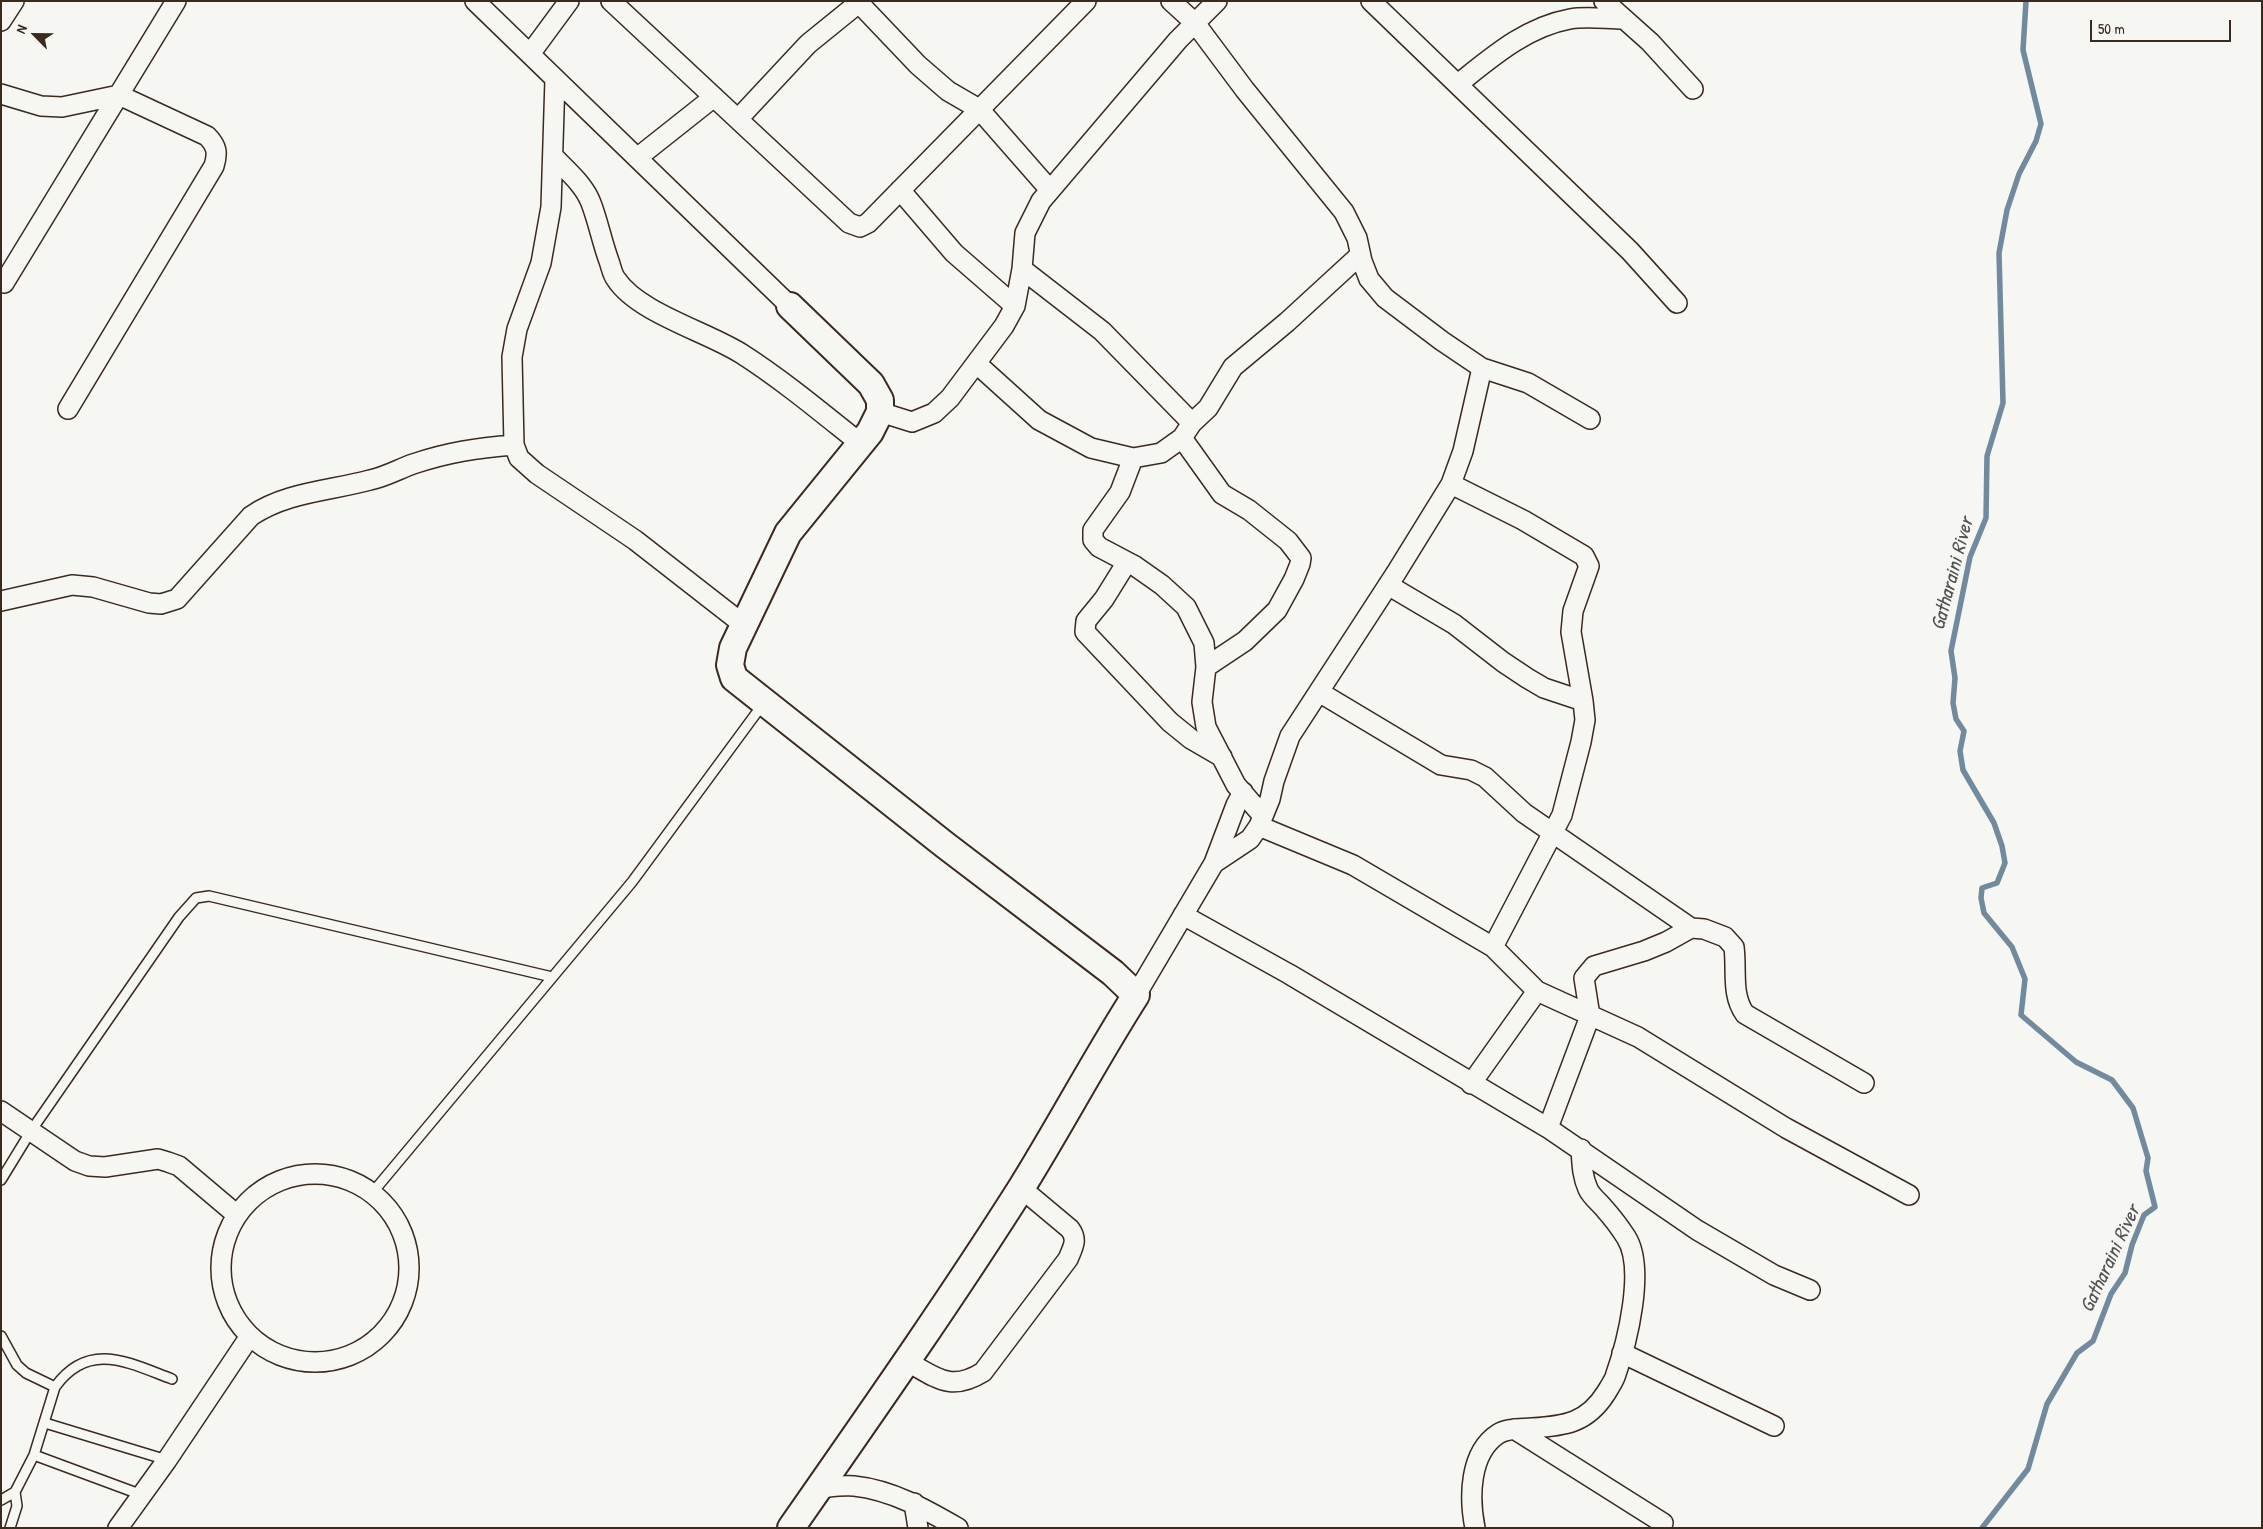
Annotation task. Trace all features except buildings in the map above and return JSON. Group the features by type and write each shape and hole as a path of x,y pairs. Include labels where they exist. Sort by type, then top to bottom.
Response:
{"street":[{"path":"4,283 176,1"},
{"path":"475,1 871,384 880,400 880,412 870,432 788,533 733,648 730,666 734,678 1113,973 1136,995"},
{"path":"530,54 569,1"},
{"path":"611,1 848,223 860,227 868,223 1086,1"},
{"path":"1171,1 1195,23 1245,90 1344,212 1357,238 1360,255 1370,279 1385,298 1442,341 1482,368 1500,376 1528,383 1590,419"},
{"path":"880,412 912,422 934,413 950,398 977,364 1015,306 1026,233 1040,201 1178,40 1217,1"},
{"path":"1371,1 1630,251 1677,303"},
{"path":"1604,1 1650,42 1693,89"},
{"path":"738,119 808,44 859,2 918,65 948,91 979,109 1050,190"},
{"path":"1,21 9,3"},
{"path":"1458,84 1512,42 1542,27 1571,19 1624,19"},
{"path":"555,79 553,156 548,226 541,263 517,329 512,357 514,445 520,458 537,474 635,540 744,624"},
{"path":"1,94 41,106 62,107 119,95 207,136 214,143 218,153 214,166 68,409"},
{"path":"637,158 714,97"},
{"path":"553,156 581,186 591,202 599,233 616,279 634,297 685,327 741,353 785,384 861,444"},
{"path":"900,190 954,253 1015,306"},
{"path":"977,364 1040,420 1090,448 1133,458 1160,453 1187,430 1208,408 1233,367 1287,322 1360,255"},
{"path":"1022,269 1102,331 1187,430 1222,494 1249,510 1288,541 1301,558 1294,579 1277,610 1245,641 1206,667"},
{"path":"1214,863 1250,839 1261,821 1270,800 1283,752 1290,736 1388,585 1450,484 1463,452 1482,368"},
{"path":"1,601 72,585 93,588 149,603 161,604 177,599 251,516 264,507 282,500 372,480 412,464 471,448 514,445"},
{"path":"1133,458 1120,492 1093,530 1092,540 1100,548 1162,584 1186,607 1204,643 1206,667 1202,710 1206,727 1236,785 1243,792 1261,821 1354,865 1493,947 1537,991 1638,1037 1786,1128 1909,1196"},
{"path":"1450,484 1523,520 1584,556 1589,566 1573,611 1570,632 1585,720 1581,742 1562,815 1493,947"},
{"path":"1127,562 1104,599 1086,621 1085,632 1170,722 1191,739 1222,757"},
{"path":"1388,585 1454,624 1527,678 1544,688 1583,701"},
{"path":"1319,692 1441,765 1471,770 1485,777 1524,813 1691,928 1704,929 1725,936 1734,947 1736,993 1739,1005 1745,1014 1864,1082"},
{"path":"1170,722 1202,710"},
{"path":"791,1528 908,1362 1021,1188 1214,863 1236,805 1243,792"},
{"path":"1183,915 1289,974 1471,1084 1548,1128 1697,1230 1774,1275 1810,1290"},
{"path":"1548,1128 1590,1016 1584,978 1594,966 1644,951 1666,942 1691,928"},
{"path":"1471,1084 1537,991"},
{"path":"1,1111 76,1161 89,1166 105,1167 158,1159 179,1166 237,1215"},
{"path":"1475,1528 1471,1510 1472,1479 1478,1462 1487,1446 1498,1434 1514,1429 1554,1426 1586,1417 1599,1403 1615,1378 1622,1353 1635,1294 1634,1264 1627,1238 1589,1191 1582,1172 1581,1149"},
{"path":"305,1174 338,1175 372,1192 391,1211 400,1225 409,1257 407,1290 394,1320 372,1343 342,1358 309,1362 278,1354 250,1336 231,1310 222,1279 224,1246 237,1215 260,1192 289,1177 305,1174"},
{"path":"908,1362 937,1378 950,1382 967,1382 982,1372 1068,1259 1075,1244 1075,1236 1070,1229 1021,1188"},
{"path":"118,1528 143,1495 250,1336"},
{"path":"1622,1353 1774,1426"},
{"path":"1514,1429 1663,1523"},
{"path":"819,1488 851,1486 876,1490 914,1503 958,1528"},
{"path":"914,1503 918,1528"}],"lane":[{"path":"372,1192 632,882 764,702"},
{"path":"1,1180 31,1131 179,917 196,898 209,896 552,977"},
{"path":"1,1336 17,1365 26,1373 55,1387"},
{"path":"1,1500 15,1492 34,1455 46,1422 55,1387 72,1370 92,1360 108,1358 172,1379"},
{"path":"46,1422 167,1460"},
{"path":"34,1455 143,1495"},
{"path":"10,1528 17,1506 15,1492"}],"waterway":[{"name":"Gatharaini River","path":"1982,1528 2028,1469 2047,1404 2077,1353 2093,1341 2111,1294 2125,1273 2132,1245 2144,1215 2155,1207 2146,1171 2148,1158 2133,1108 2112,1080 2076,1062 2021,1015 2025,979 2012,947 1984,913 1981,898 1982,888 1997,883 2005,863 2002,846 1994,823 1963,770 1960,751 1964,731 1956,719 1953,703 1955,678 1951,651 1970,557 1986,518 1987,456 2003,403 1999,253 2007,210 2019,174 2036,141 2041,124 2023,50 2026,1"}]}
